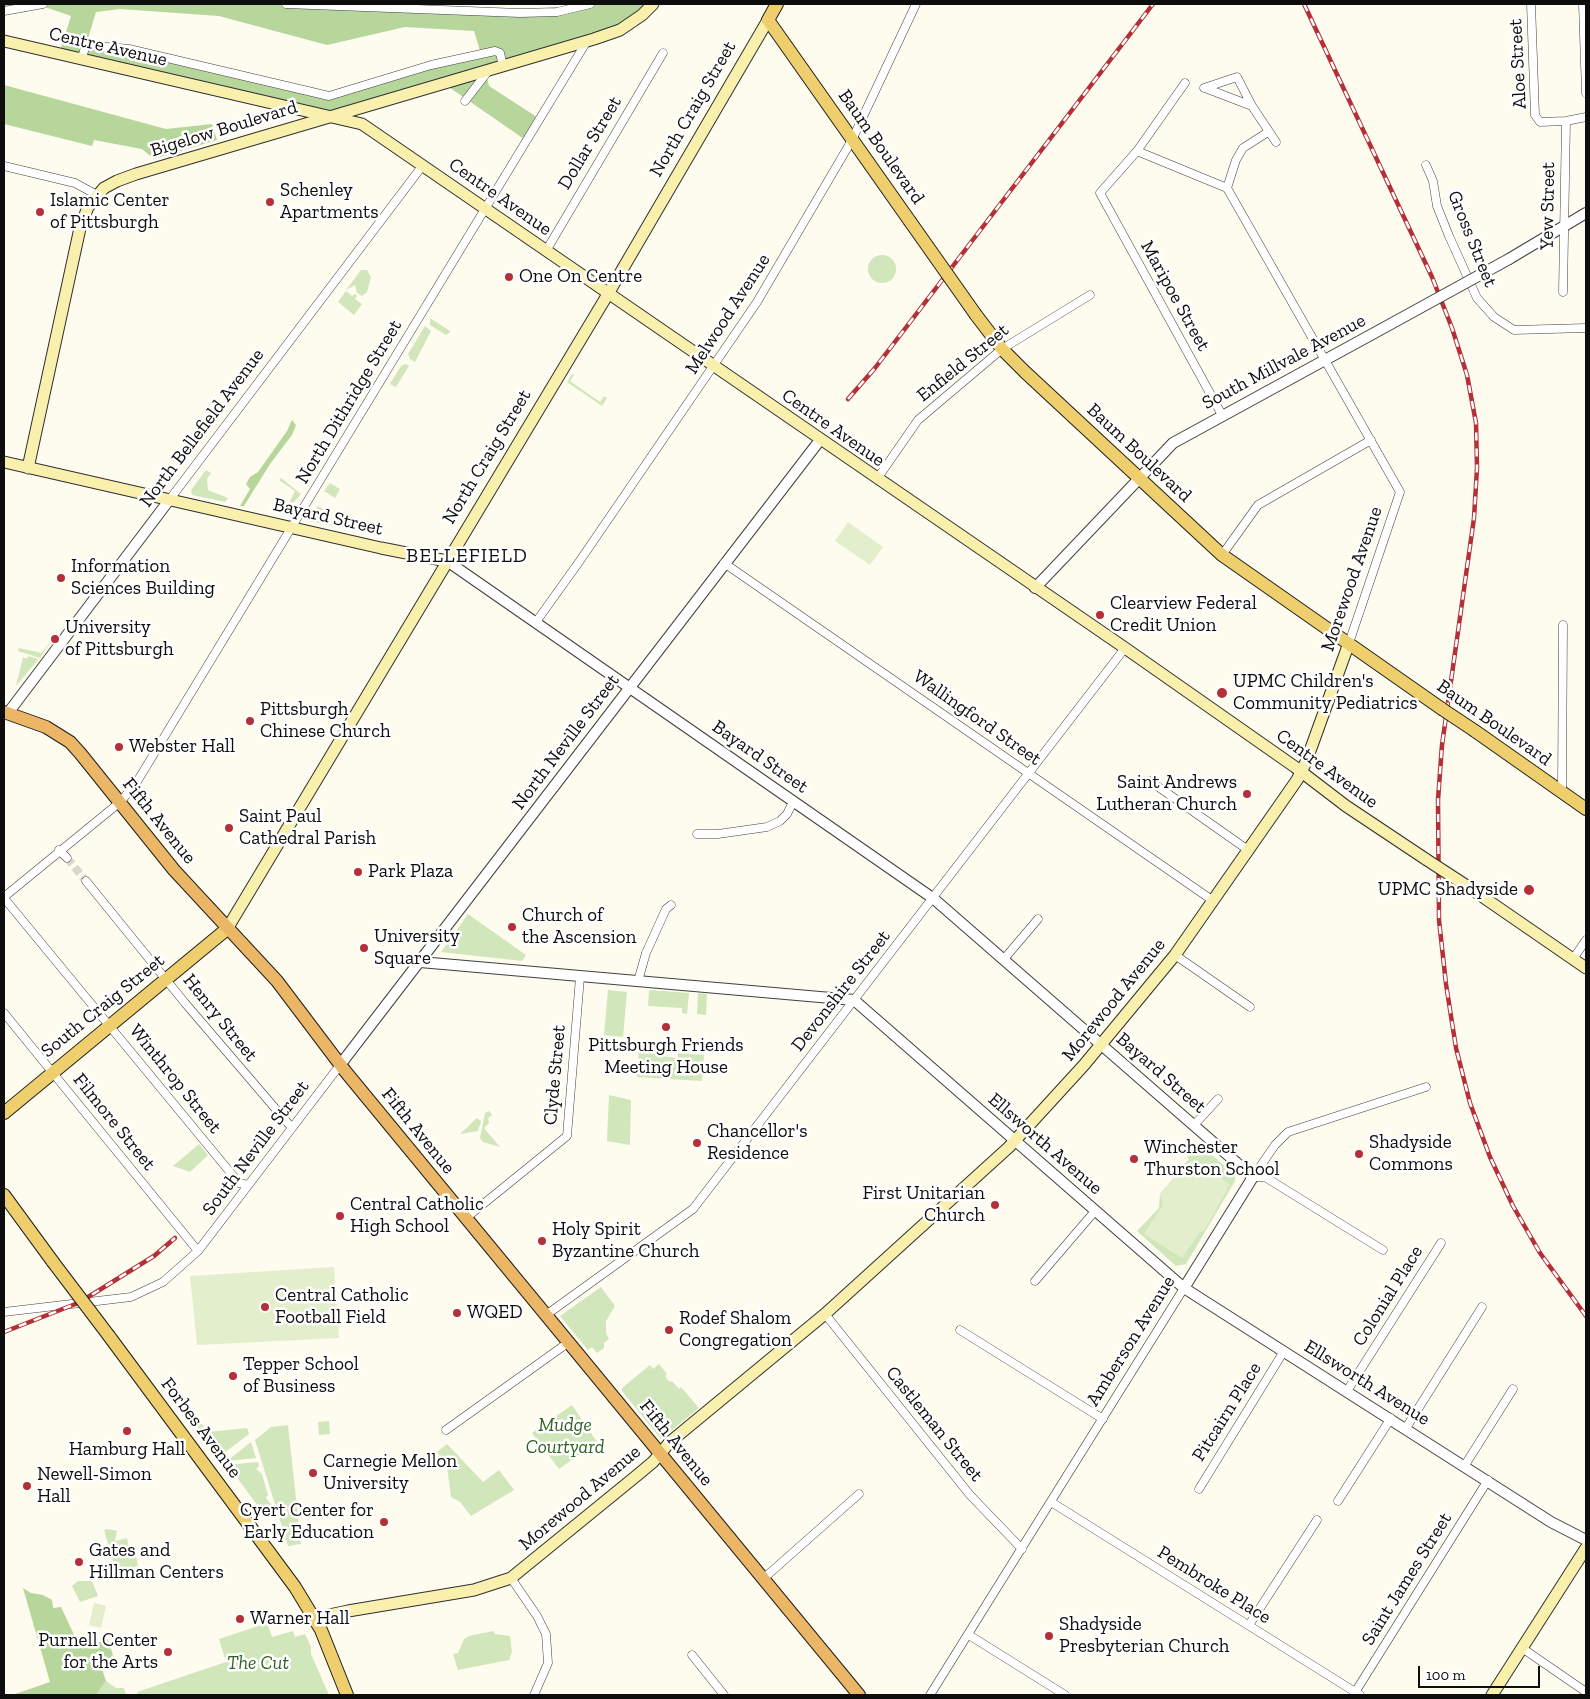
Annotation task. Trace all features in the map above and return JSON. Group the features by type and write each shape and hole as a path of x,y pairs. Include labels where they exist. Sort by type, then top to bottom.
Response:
{"highway":[{"name":"Fifth Avenue","path":"5,714 46,727 70,742 119,803 227,929 276,981 334,1054 340,1066 859,1695"}],"main road":[{"name":"Bigelow Boulevard","path":"28,468 80,228 86,212 97,195 117,180 587,41 620,30 642,15 653,4"},
{"name":"North Craig Street","path":"227,929 446,560 608,294 777,4"},
{"name":"Baum Boulevard","path":"768,20 1002,349 1222,555 1586,809"},
{"name":"Centre Avenue","path":"4,41 362,124 876,479 1125,648 1302,772 1346,806 1586,968"},
{"path":"4,462 28,468"},
{"name":"Bayard Street","path":"28,468 381,548 446,560"},
{"name":"Morewood Avenue","path":"315,1618 474,1590 511,1578 641,1472 670,1442 825,1314 1015,1142 1101,1044 1175,955 1302,772 1349,644"},
{"name":"South Craig Street","path":"4,1113 227,929"},
{"name":"Forbes Avenue","path":"4,1195 279,1563 315,1618 347,1695"},
{"path":"1492,1695 1586,1548"}],"street":[{"path":"4,11 44,4"},
{"path":"286,4 520,13 557,12 590,4"},
{"name":"Melwood Avenue","path":"536,622 758,302 852,140 916,4"},
{"name":"Aloe Street","path":"1532,4 1535,115 1540,122 1566,121"},
{"path":"1583,4 1586,93"},
{"name":"North Dithridge Street","path":"4,898 119,803 135,785 587,41"},
{"path":"81,60 86,46 129,49 329,96 430,66 495,51 500,53 503,66"},
{"name":"Dollar Street","path":"546,250 663,53"},
{"path":"465,101 489,70"},
{"path":"1252,106 1204,88 1237,77 1252,106 1276,142"},
{"path":"1185,83 1137,151 1227,188 1236,160 1243,148 1268,132"},
{"path":"1566,121 1586,117"},
{"name":"Yew Street","path":"1563,292 1562,227 1566,121"},
{"name":"Maripoe Street","path":"1137,151 1100,193 1222,415"},
{"name":"North Bellefield Avenue","path":"5,714 423,165"},
{"name":"Gross Street","path":"1426,165 1433,180 1437,206 1477,298 1499,322 1514,330 1586,328"},
{"path":"4,166 75,183 97,195"},
{"name":"Morewood Avenue","path":"1227,188 1400,492 1349,644"},
{"name":"South Millvale Avenue","path":"1035,588 1173,443 1509,259 1586,213"},
{"name":"Enfield Street","path":"876,479 918,420 1002,349 1090,295"},
{"name":"North Neville Street","path":"340,1066 820,440"},
{"path":"1222,555 1258,505 1371,440"},
{"name":"Bayard Street","path":"446,560 934,899 1253,1177 1265,1177 1383,1250"},
{"name":"Wallingford Street","path":"724,563 1212,900"},
{"path":"1562,792 1563,625"},
{"name":"Devonshire Street","path":"546,1315 693,1209 934,899 1125,648"},
{"path":"1150,781 1248,850"},
{"path":"697,834 718,834 767,827 780,821 787,814 793,802"},
{"path":"60,850 67,858"},
{"name":"Henry Street","path":"86,881 292,1128"},
{"name":"Winthrop Street","path":"4,898 239,1183 248,1185"},
{"path":"638,981 646,953 666,909 671,905"},
{"path":"1004,959 1038,919"},
{"path":"1573,959 1586,940"},
{"path":"1175,955 1250,1007"},
{"path":"420,962 854,1000"},
{"name":"Clyde Street","path":"466,1218 567,1136 580,977"},
{"name":"Ellsworth Avenue","path":"854,1000 1184,1288 1558,1526 1586,1540"},
{"name":"Filmore Street","path":"5,1016 198,1251"},
{"name":"South Neville Street","path":"4,1312 131,1297 163,1282 198,1251 340,1066"},
{"name":"Amberson Avenue","path":"930,1695 1253,1177 1275,1145 1288,1132 1426,1087"},
{"path":"1194,1125 1218,1099"},
{"path":"1035,1280 1095,1211"},
{"name":"Colonial Place","path":"1347,1392 1441,1243"},
{"path":"1406,1428 1482,1307"},
{"name":"Castleman Street","path":"825,1314 970,1495 1022,1549"},
{"path":"960,1330 1103,1419"},
{"path":"446,1430 568,1342"},
{"name":"Pitcairn Place","path":"1198,1489 1284,1351"},
{"path":"1464,1465 1513,1389"},
{"path":"1338,1501 1391,1418"},
{"name":"Saint James Street","path":"1356,1694 1488,1480"},
{"path":"763,1579 859,1494"},
{"name":"Pembroke Place","path":"1051,1502 1356,1694"},
{"path":"1248,1625 1317,1520"},
{"path":"511,1578 537,1616 546,1634 548,1663 534,1695"},
{"path":"969,1634 1065,1695"},
{"path":"1522,1648 1586,1692"},
{"path":"692,1655 724,1695"}],"green space":[{"path":"4,4 295,4 380,7 380,4 423,4 423,9 557,12 590,4 653,4 620,30 486,74 489,86 540,119 527,141 443,83 329,116 59,54 71,16 39,5 5,11","holes":["120,9 219,16 327,45 405,27 474,31 481,54 319,95 129,49 86,45 96,12"]},
{"path":"4,85 166,129 212,124 217,140 154,159 142,149 94,140 92,146 4,124"},
{"path":"882,255 892,259 896,269 892,279 882,283 872,279 868,269 872,259"},
{"path":"361,270 367,270 371,277 367,292 362,296 357,293 355,285 346,290"},
{"path":"346,291 352,296 355,294 357,296 355,299 362,304 354,315 338,302"},
{"path":"430,318 450,332 446,335 430,325"},
{"path":"425,326 431,331 415,362 410,359 408,354"},
{"path":"406,364 409,366 396,387 390,384 401,366"},
{"path":"572,374 574,375 570,381 600,402 604,396 607,398 602,406 567,382"},
{"path":"292,420 296,425 292,435 270,464 244,506 240,506 250,489 246,484 250,477 258,472 287,431"},
{"path":"206,470 211,473 207,479 208,490 228,498 225,502 192,495 191,490"},
{"path":"281,478 301,494 294,502 289,503 295,491 279,480"},
{"path":"330,483 340,489 335,498 324,491"},
{"path":"318,506 323,509 319,515 322,521 326,520 333,526 308,521"},
{"path":"848,522 883,547 870,565 835,541"},
{"path":"54,637 40,658 18,651 19,648 42,653"},
{"path":"28,656 38,659 16,686 23,657 27,659"},
{"path":"468,914 526,955 522,961 441,952"},
{"path":"608,990 627,992 623,1037 604,1035"},
{"path":"649,990 689,993 687,1014 682,1013 682,1008 648,1006"},
{"path":"698,993 707,994 706,1015 697,1014"},
{"path":"639,1048 659,1049 659,1056 678,1058 678,1053 704,1055 702,1081 637,1077"},
{"path":"609,1095 631,1100 630,1145 607,1141"},
{"path":"489,1111 492,1115 488,1118 489,1123 484,1128 500,1147 483,1142 480,1138 485,1113"},
{"path":"477,1118 481,1121 478,1131 460,1134"},
{"path":"199,1144 208,1155 190,1172 173,1166"},
{"path":"1199,1144 1235,1175 1235,1181 1186,1264 1176,1266 1137,1231 1159,1208 1160,1194"},
{"path":"1193,1160 1230,1184 1204,1231 1200,1232 1182,1258 1144,1234 1163,1205 1160,1194 1184,1166"},
{"name":"Central Catholic Football Field","path":"334,1267 339,1338 197,1345 190,1276"},
{"path":"601,1287 615,1306 606,1321 606,1333 609,1339 604,1343 604,1348 597,1353 592,1347 588,1350 560,1316"},
{"path":"659,1364 667,1374 665,1376 670,1382 672,1381 679,1389 681,1387 699,1408 661,1439 622,1391 622,1388 650,1365 653,1369"},
{"path":"170,1390 180,1395 208,1432 247,1428 249,1434 220,1456 214,1448 215,1445 206,1438"},
{"name":"Mudge Courtyard","path":"572,1405 597,1442 559,1469 532,1433"},
{"path":"329,1421 330,1434 319,1435 318,1422"},
{"path":"288,1425 301,1544 288,1546 255,1440 271,1427"},
{"path":"251,1442 256,1458 227,1461"},
{"path":"447,1444 483,1482 499,1470 514,1490 471,1516 460,1502 451,1497 447,1466 437,1452"},
{"path":"258,1462 259,1466 256,1469 262,1474 268,1495 266,1498 271,1504 275,1515 266,1517 238,1479 236,1470 232,1471 227,1465"},
{"path":"104,1530 117,1531 115,1541 127,1538 130,1551 135,1552 138,1566 116,1572"},
{"path":"78,1581 92,1581 98,1596 80,1602 72,1586"},
{"path":"23,1588 31,1593 43,1595 52,1600 53,1608 61,1607 77,1641 88,1648 107,1638 113,1655 105,1662 102,1669 106,1681 96,1695 12,1695 50,1682"},
{"path":"94,1603 106,1606 101,1628 89,1625"},
{"name":"The Cut","path":"267,1623 272,1637 293,1631 295,1637 305,1634 311,1647 311,1654 329,1695 138,1695 137,1692 226,1662 219,1639"},
{"path":"493,1631 495,1634 510,1636 512,1652 509,1660 458,1670 453,1654 458,1653 464,1639 469,1636"},
{"path":"106,1681 116,1688 124,1688 126,1695 96,1695"}],"tunnel":[{"path":"67,858 86,881"}],"railway":[{"path":"848,399 875,368 1153,4"},
{"path":"1304,4 1432,277 1452,328 1467,375 1476,423 1477,468 1474,518 1442,745 1438,800 1439,920 1446,984 1456,1048 1470,1103 1490,1157 1513,1206 1540,1253 1586,1316"},
{"path":"4,1332 78,1303 154,1256 175,1238"}],"place":[{"name":"Schenley Apartments","path":"270,202"},
{"name":"Islamic Center of Pittsburgh","path":"40,212"},
{"name":"One On Centre","path":"509,277"},
{"name":"Information Sciences Building","path":"61,578"},
{"name":"Clearview Federal Credit Union","path":"1100,615"},
{"name":"University of Pittsburgh","path":"55,639"},
{"name":"UPMC Children's Community Pediatrics","path":"1222,693"},
{"name":"Pittsburgh Chinese Church","path":"250,721"},
{"name":"Webster Hall","path":"119,747"},
{"name":"Saint Andrews Lutheran Church","path":"1247,794"},
{"name":"Saint Paul Cathedral Parish","path":"229,828"},
{"name":"Park Plaza","path":"358,872"},
{"name":"UPMC Shadyside","path":"1529,890"},
{"name":"Church of the Ascension","path":"512,927"},
{"name":"University Square","path":"364,948"},
{"name":"Pittsburgh Friends Meeting House","path":"666,1027"},
{"name":"Chancellor's Residence","path":"697,1143"},
{"name":"Shadyside Commons","path":"1359,1154"},
{"name":"Winchester Thurston School","path":"1134,1159"},
{"name":"First Unitarian Church","path":"995,1205"},
{"name":"Central Catholic High School","path":"340,1216"},
{"name":"Holy Spirit Byzantine Church","path":"542,1241"},
{"name":"Central Catholic Football Field","path":"265,1307"},
{"name":"WQED","path":"457,1313"},
{"name":"Rodef Shalom Congregation","path":"669,1330"},
{"name":"Tepper School of Business","path":"233,1376"},
{"name":"Hamburg Hall","path":"127,1431"},
{"name":"Carnegie Mellon University","path":"313,1473"},
{"name":"Newell-Simon Hall","path":"27,1486"},
{"name":"Cyert Center for Early Education","path":"384,1522"},
{"name":"Gates and Hillman Centers","path":"79,1562"},
{"name":"Warner Hall","path":"240,1619"},
{"name":"Shadyside Presbyterian Church","path":"1049,1636"},
{"name":"Purnell Center for the Arts","path":"168,1652"}],"district":[{"name":"BELLEFIELD","path":"467,556"}]}
